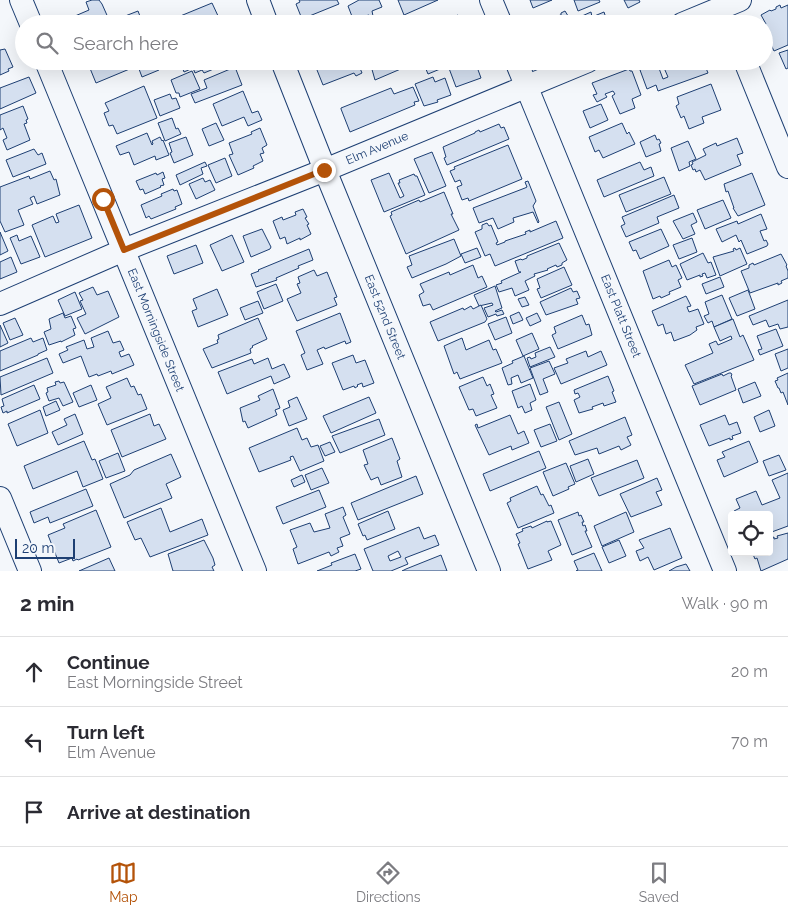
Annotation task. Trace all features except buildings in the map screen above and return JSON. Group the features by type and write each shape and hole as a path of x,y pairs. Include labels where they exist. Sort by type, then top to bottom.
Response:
{"street":[{"path":"21,0 27,15"},
{"path":"258,0 264,15"},
{"path":"491,0 497,15"},
{"path":"708,15 729,8"},
{"name":"East Morningside Street","path":"50,70 254,571"},
{"name":"East 52nd Street","path":"285,70 324,170 490,571"},
{"name":"East Platt Street","path":"520,70 725,571"},
{"name":"Elm Avenue","path":"0,304 124,250 566,70"},
{"path":"750,70 788,167"},
{"path":"0,498 30,571"}],"route":[{"path":"103,199 124,250 324,170"}]}
